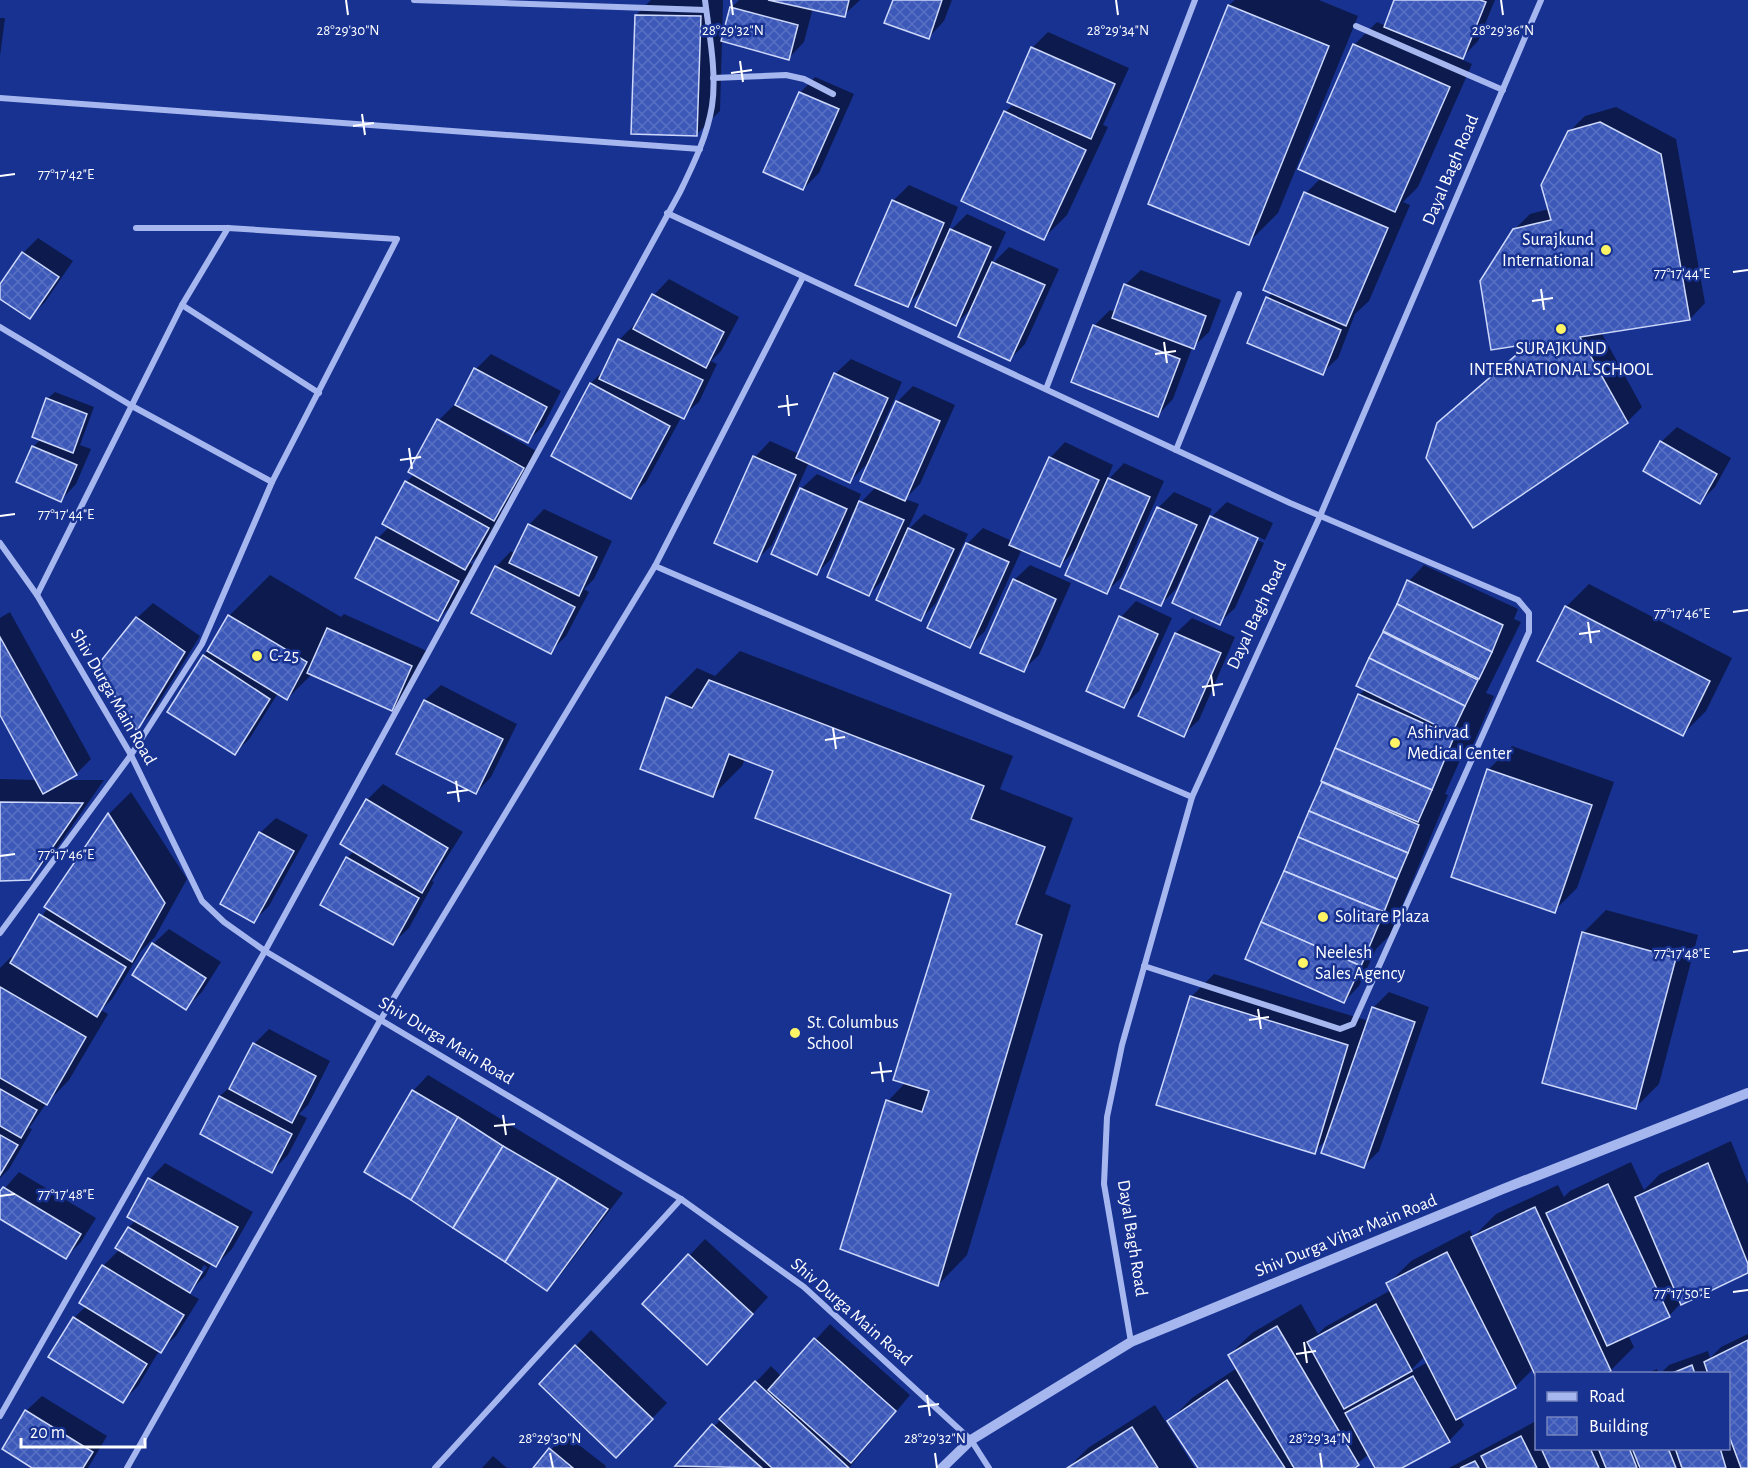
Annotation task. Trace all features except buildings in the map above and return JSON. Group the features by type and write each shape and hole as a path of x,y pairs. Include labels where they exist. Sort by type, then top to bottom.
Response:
{"street":[{"path":"414,0 706,10"},
{"path":"0,1416 265,951 700,149 712,105 713,78 705,0"},
{"path":"1046,389 1195,0"},
{"name":"Dayal Bagh Road","path":"1131,1342 1104,1184 1107,1117 1122,1045 1192,797 1320,516 1542,0"},
{"path":"1356,26 1503,90"},
{"path":"713,78 786,75 804,80 833,94"},
{"path":"0,98 700,149"},
{"path":"667,213 1320,516 1518,600 1529,613 1529,632 1353,1024 1340,1029 1144,966"},
{"path":"0,933 130,755 202,644 272,482 398,240 228,228 136,228"},
{"path":"38,596 182,305 228,228"},
{"path":"127,1468 381,1019 655,566 803,277"},
{"path":"1176,450 1239,294"},
{"path":"182,305 319,393"},
{"path":"0,327 132,406 272,482"},
{"name":"Shiv Durga Main Road","path":"0,543 38,596 130,755 202,901 224,922 265,951 681,1200 804,1287 971,1440 989,1468"},
{"path":"655,566 1192,797"},
{"name":"Shiv Durga Vihar Main Road","path":"971,1440 1131,1342 1503,1189 1748,1093"},
{"path":"435,1468 681,1200"},
{"path":"942,1468 971,1440"}],"place":[{"name":"Surajkund International","path":"1606,250"},
{"name":"SURAJKUND INTERNATIONAL SCHOOL","path":"1561,329"},
{"name":"C-25","path":"257,656"},
{"name":"Ashirvad Medical Center","path":"1395,743"},
{"name":"Solitare Plaza","path":"1323,917"},
{"name":"Neelesh Sales Agency","path":"1303,963"},
{"name":"St. Columbus School","path":"795,1033"}]}
